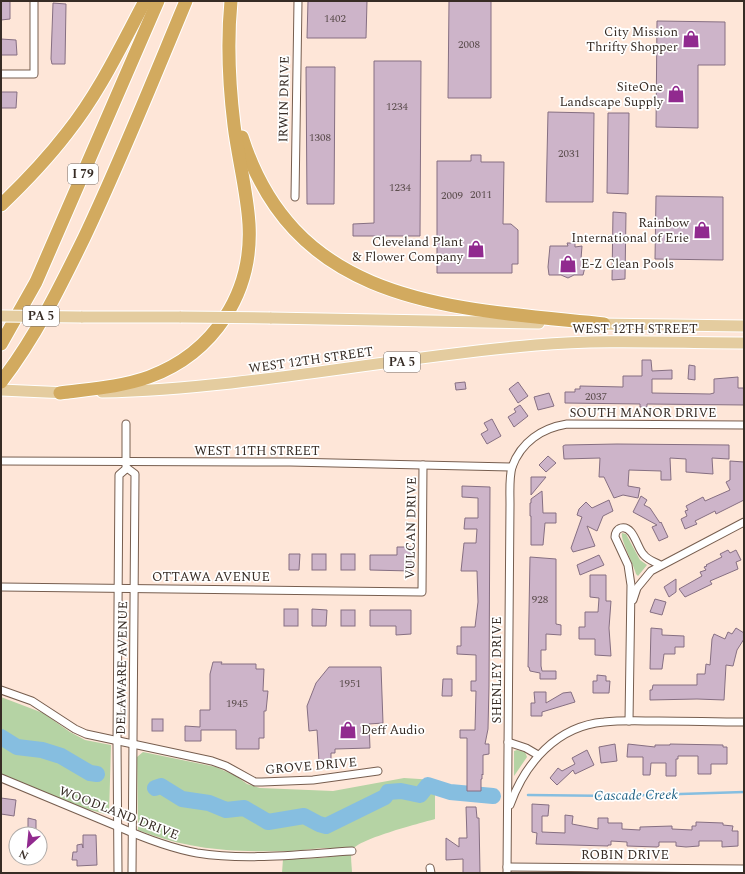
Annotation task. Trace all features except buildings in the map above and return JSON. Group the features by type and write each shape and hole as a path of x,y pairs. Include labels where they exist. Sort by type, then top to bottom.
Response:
{"highway":[{"path":"1,205 33,174 72,126 110,67 145,1"},
{"name":"I 79","path":"1,344 36,282 158,1"},
{"name":"I 79","path":"1,382 54,298 73,259 97,209 186,1"},
{"path":"60,393 124,384 162,372 176,365 200,348 219,328 230,312 244,278 250,236 248,210 234,125 229,52 230,1"},
{"path":"230,75 242,136 251,164 265,192 294,232 309,246 330,261 383,286 445,305 491,312 604,324"}],"main road":[{"name":"WEST 12TH STREET","path":"1,316 443,320 744,326"},
{"name":"WEST 12TH STREET","path":"1,390 60,393 134,392 227,385 538,345 603,342 744,343"}],"street":[{"path":"1,74 34,74 34,1"},
{"name":"IRWIN DRIVE","path":"295,197 298,1"},
{"name":"DELAWARE AVENUE","path":"118,873 117,742 120,475 126,465 126,424"},
{"name":"SOUTH MANOR DRIVE","path":"512,467 521,451 529,441 541,431 558,426 645,424 744,425"},
{"name":"WEST 11TH STREET","path":"1,461 126,465 423,465 512,467"},
{"name":"DELAWARE AVENUE","path":"126,465 135,474 132,873"},
{"name":"VULCAN DRIVE","path":"422,592 423,465"},
{"name":"SHENLEY DRIVE","path":"507,870 510,504 512,467"},
{"path":"631,607 641,582 651,571 744,522"},
{"path":"629,721 631,607 629,572 615,537 618,530 620,528 627,528 631,532 642,554 660,565"},
{"name":"OTTAWA AVENUE","path":"1,587 422,592"},
{"name":"GROVE DRIVE","path":"1,690 32,700 75,729 86,734 117,742 212,761 226,766 255,782 313,780 378,771"},
{"path":"508,809 519,782 538,755 550,744 568,732 578,728 604,722 629,721 744,722"},
{"path":"508,742 526,748 538,755"},
{"name":"WOODLAND DRIVE","path":"1,778 132,833 179,849 214,855 292,855 352,851"},
{"name":"ROBIN DRIVE","path":"507,870 744,869"}],"green space":[{"path":"622,533 626,534 640,560 647,565 638,576 625,546"},
{"path":"1,697 43,713 70,732 85,740 111,745 109,815 79,807 1,774"},
{"path":"517,750 525,752 527,757 514,776 514,751"},
{"path":"143,752 216,767 236,776 247,784 260,788 333,791 404,778 435,780 435,819 389,832 364,842 356,847 351,853 352,873 282,873 283,859 335,856 351,851 336,848 291,851 213,849 177,842 138,830 137,757"}],"waterway":[{"name":"Cascade Creek","path":"1,737 17,747 42,750 61,756 90,773 97,774"},
{"name":"Cascade Creek","path":"155,788 161,786 182,799 209,803 226,810 244,808 268,822 304,816 326,826 385,797 388,792 401,791 420,795 428,785 450,792 493,796"},
{"name":"Cascade Creek","path":"528,795 617,796 744,792"}],"place":[{"name":"City Mission Thrifty Shopper","path":"691,39"},
{"name":"SiteOne Landscape Supply","path":"676,94"},
{"name":"Rainbow International of Erie","path":"702,230"},
{"name":"Cleveland Plant & Flower Company","path":"476,249"},
{"name":"E-Z Clean Pools","path":"568,264"},
{"name":"Deff Audio","path":"348,730"}]}
